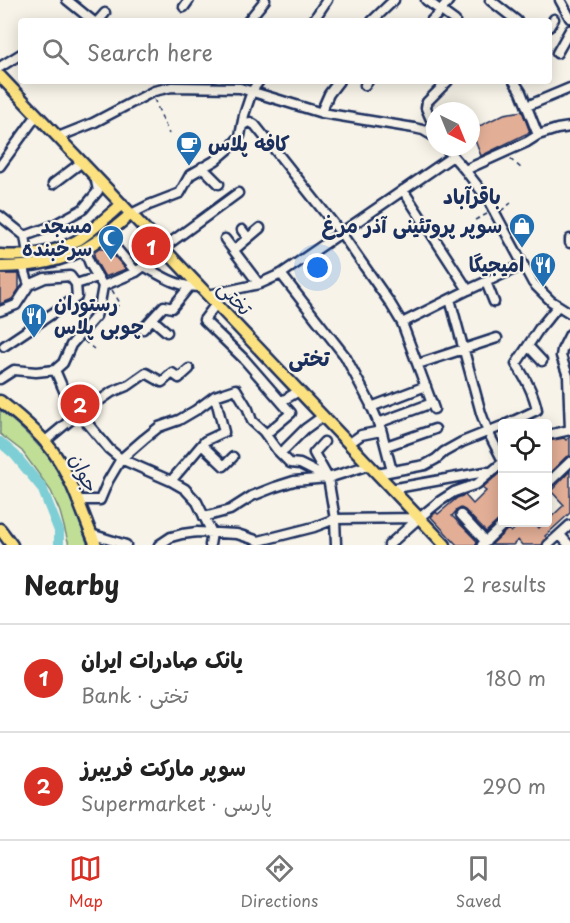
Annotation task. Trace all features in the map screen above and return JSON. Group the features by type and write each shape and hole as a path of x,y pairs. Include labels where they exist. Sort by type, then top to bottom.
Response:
{"main road":[{"name":"تختی","path":"0,76 199,289 216,304 445,545"},
{"path":"0,255 46,252 70,244 122,204"},
{"path":"0,267 47,262 84,249 131,214"},
{"path":"104,219 112,220 115,224 113,229"},
{"name":"جوان","path":"0,401 45,442 56,456 96,545"},
{"path":"0,529 12,545"}],"street":[{"path":"67,0 89,18"},
{"path":"250,18 265,0"},
{"path":"315,18 327,0"},
{"path":"375,18 394,0"},
{"path":"426,0 451,18"},
{"path":"433,18 449,0"},
{"path":"490,0 513,18"},
{"path":"560,0 570,18"},
{"path":"101,18 105,13"},
{"path":"557,53 570,30"},
{"path":"0,67 18,56"},
{"path":"58,137 93,123 171,84 239,84 252,91 321,112 414,128 426,133"},
{"path":"131,214 180,193 190,175 231,148 240,136 252,91 257,84"},
{"path":"321,112 337,84"},
{"path":"427,102 445,84"},
{"path":"516,84 538,135"},
{"path":"527,106 570,88"},
{"path":"0,166 37,115"},
{"path":"242,125 250,122 255,126 364,264 402,323 426,386 433,406 361,435 354,440"},
{"path":"465,170 538,135 570,127"},
{"path":"105,285 136,272 144,266 168,280 199,289 259,284 281,274 453,156 487,198 533,283 558,306 570,313"},
{"path":"53,184 82,162"},
{"path":"202,167 219,184"},
{"path":"25,236 52,226 83,209 98,191 95,176"},
{"path":"403,190 468,290"},
{"path":"163,248 238,193"},
{"path":"0,216 25,236 28,254"},
{"path":"234,250 245,234 260,228"},
{"path":"225,239 259,284"},
{"path":"110,241 136,272"},
{"path":"84,249 90,264 105,285"},
{"path":"402,323 523,265"},
{"path":"23,266 29,285"},
{"path":"281,274 345,356 380,427 392,471"},
{"path":"0,311 16,305 29,285 45,278 70,276 76,284 76,297 4,346"},
{"path":"76,284 98,277"},
{"path":"486,282 494,302"},
{"path":"0,379 14,370 36,372 55,370 63,363 71,345 96,316 105,285"},
{"path":"143,328 164,306 172,308 199,289"},
{"path":"450,299 481,413 498,453"},
{"path":"216,304 204,320 244,359 291,413 266,434"},
{"path":"516,419 537,410 535,398 516,364 539,329 558,306"},
{"path":"152,319 167,332"},
{"path":"552,434 570,430 568,376 561,356 570,334"},
{"path":"418,364 497,338"},
{"path":"528,346 542,362"},
{"path":"45,442 79,413 146,373 162,382 172,373 179,378 189,369"},
{"path":"55,370 65,393 109,448 121,459 185,489 197,502 212,533 210,545"},
{"path":"371,407 426,386"},
{"path":"77,500 100,500 121,459 159,427 179,420 215,396 236,389 252,421 290,463 300,464 328,478"},
{"path":"282,401 299,391"},
{"path":"171,481 205,441 224,432 215,396"},
{"path":"285,449 305,429 323,416"},
{"path":"377,474 425,465 462,442 498,428"},
{"path":"386,446 435,429"},
{"path":"324,442 314,453 328,478 335,519 336,545"},
{"path":"202,445 224,466 233,457"},
{"path":"552,478 570,462"},
{"path":"204,517 230,510 252,496 294,481 328,478 369,465"},
{"path":"389,545 418,518 454,492 477,484 498,465"},
{"path":"392,489 492,472"},
{"path":"461,515 484,543 501,527"},
{"path":"160,544 171,537 182,534 212,533 237,534 259,541 272,541 335,519 418,518"},
{"path":"548,545 570,525"},
{"path":"91,534 126,545"},
{"path":"226,534 231,545"},
{"path":"560,535 569,545"}],"path":[{"path":"152,93 169,134"},
{"path":"503,153 520,168"},
{"path":"476,220 511,203"},
{"path":"105,285 120,303 115,309"},
{"path":"78,337 94,349"}],"green space":[{"path":"0,410 49,457 61,475 88,545 69,545 60,512 51,491 22,451 0,434"}],"building":[{"path":"522,111 530,132 481,156 480,126 504,114"},
{"name":"مسجد سرخبنده","path":"99,249 108,249 126,269 105,277 94,255"},
{"path":"0,274 19,274 19,289 13,298 0,304"},
{"path":"570,437 570,456 552,471 552,440 564,438 566,440"},
{"path":"570,471 570,513 545,536 547,538 542,545 522,545 518,540 513,545 491,545 508,529 511,532 517,527 552,527 552,516 564,505 552,490"},
{"path":"498,474 498,521 486,532 465,510 461,508 457,510 452,516 477,541 476,545 457,545 431,517 457,498 465,495 473,504 486,491 482,488"}],"waterway":[{"path":"0,442 15,455 42,488 59,531 59,545"}],"place":[{"name":"کافه پلاس","path":"189,167"},
{"name":"یانک صادرات ایران","path":"151,246"},
{"name":"سوپر پروتئینی آذر مرغ","path":"522,249"},
{"name":"مسجد سرخبنده","path":"111,261"},
{"name":"امیجیگا","path":"543,288"},
{"name":"رستوران چوبی پلاس","path":"34,339"},
{"name":"سوپر مارکت فریبرز","path":"80,404"}],"district":[{"name":"باقرآباد","path":"472,197"},
{"name":"تختی","path":"309,359"}]}
